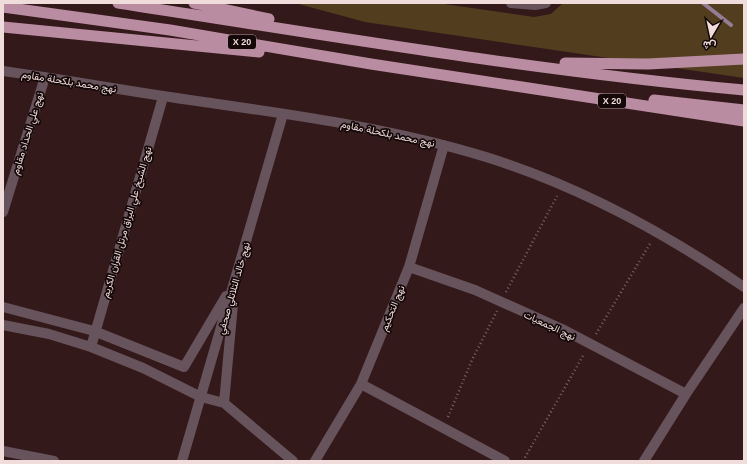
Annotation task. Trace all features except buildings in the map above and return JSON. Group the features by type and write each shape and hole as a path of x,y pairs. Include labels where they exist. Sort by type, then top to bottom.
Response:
{"highway":[{"name":"X 20","path":"118,3 482,59 671,84 744,90"},
{"path":"194,3 377,43"},
{"name":"X 20","path":"3,7 170,30 372,64 744,121"},
{"path":"3,27 164,41 372,64"},
{"path":"482,59 581,64 648,64 744,59"},
{"name":"X 20","path":"480,80 744,110"}],"street":[{"path":"511,3 535,5 546,3"},
{"name":"نهج محمد بلكحلة مقاوم","path":"3,71 359,126 444,145 487,157 562,185 658,231 697,254 744,287"},
{"name":"نهج علي الحداد مقاوم","path":"3,212 44,77"},
{"name":"نهج الشيخ علي البراق مرتل القران الكريم","path":"90,347 163,96"},
{"name":"نهج خالد التلاتلي صحفي","path":"182,461 283,114"},
{"name":"نهج التحكيم","path":"315,461 361,384 409,267 444,145"},
{"name":"نهج الجمعيات","path":"409,267 475,290 562,329 686,394"},
{"path":"3,308 94,331 184,367 235,282"},
{"path":"224,403 235,282"},
{"path":"644,461 686,394 744,308"},
{"path":"3,325 49,334 90,347 143,368 201,397 224,403 293,461"},
{"path":"361,384 505,461"},
{"path":"3,451 54,461"}],"path":[{"path":"443,429 472,360 562,185"},
{"path":"523,461 590,344 658,231"}],"shaded area":[{"path":"295,3 437,3 534,17 551,14 563,3 744,3 744,78 365,22"}],"waterway":[{"path":"703,3 731,25"}]}
